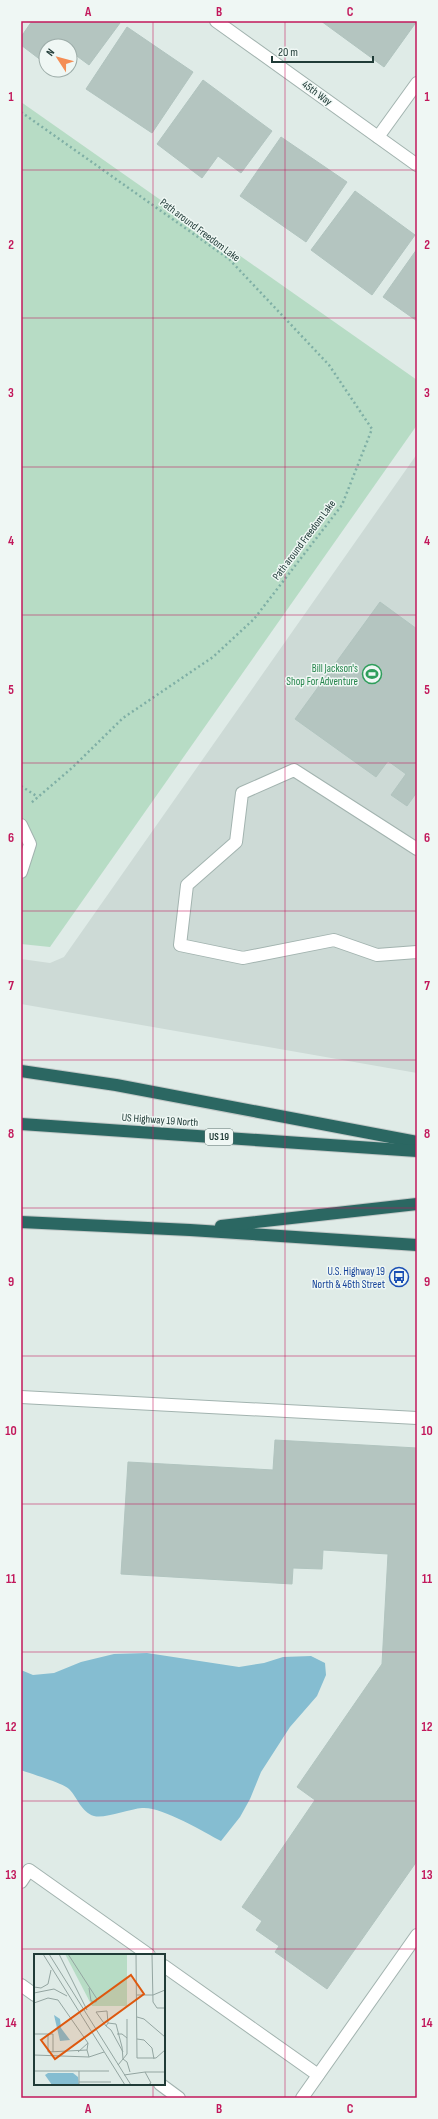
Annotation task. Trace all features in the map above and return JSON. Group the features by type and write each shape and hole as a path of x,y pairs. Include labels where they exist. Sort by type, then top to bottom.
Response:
{"highway":[{"path":"21,1071 116,1084 417,1142"},
{"name":"US Highway 19 North","path":"21,1124 417,1151"},
{"path":"190,1230 417,1204"},
{"path":"21,1222 190,1230 417,1245"}],"street":[{"name":"45th Way","path":"216,21 417,165"},
{"path":"378,137 417,83"},
{"path":"417,849 294,770 242,792 236,842 187,885 180,945 243,958 334,940 377,955 417,952"},
{"path":"21,825 30,844 21,872"},
{"path":"21,1396 417,1418"},
{"path":"21,1882 29,1870 148,1954"},
{"path":"302,2098 417,1935"},
{"path":"165,1967 318,2075"},
{"path":"21,1985 34,1994"},
{"path":"161,2085 179,2098"}],"path":[{"name":"Path around Freedom Lake","path":"21,112 229,259 329,365 372,429 342,505 254,619 213,657 123,718 73,767 38,797 21,786"}],"shaded area":[{"path":"417,454 417,1073 21,1004 21,959 50,963 64,957"}],"green space":[{"path":"21,102 417,380 417,425 50,947 21,944"}],"water":[{"path":"147,1653 239,1667 264,1663 283,1657 311,1656 325,1663 326,1675 317,1696 290,1727 261,1772 250,1799 240,1817 221,1841 182,1820 150,1808 142,1808 98,1817 94,1816 86,1811 66,1787 54,1781 21,1770 21,1670 33,1675 54,1673 81,1662 114,1654"}],"building":[{"path":"32,21 117,21 120,23 89,65 78,57 78,38 38,38 38,58 21,45 21,37"},
{"path":"321,21 417,21 384,67"},
{"path":"127,27 193,72 152,133 86,89"},
{"path":"203,80 272,131 241,173 218,156 202,178 157,144"},
{"path":"281,137 347,182 306,242 240,196"},
{"path":"355,191 415,235 372,295 311,250"},
{"path":"417,249 417,321 383,297"},
{"name":"Bill Jackson's Shop For Adventure","path":"380,602 417,629 417,792 407,806 391,795 406,774 388,761 376,777 295,719"},
{"path":"275,1440 417,1448 417,1861 327,1989 275,1952 279,1946 256,1930 262,1921 242,1907 315,1800 297,1787 382,1664 388,1554 323,1550 322,1569 293,1568 292,1584 121,1574 128,1462 273,1470"}],"place":[{"name":"Bill Jackson's Shop For Adventure","path":"372,674"},
{"name":"U.S. Highway 19 North & 46th Street","path":"399,1277"}]}
